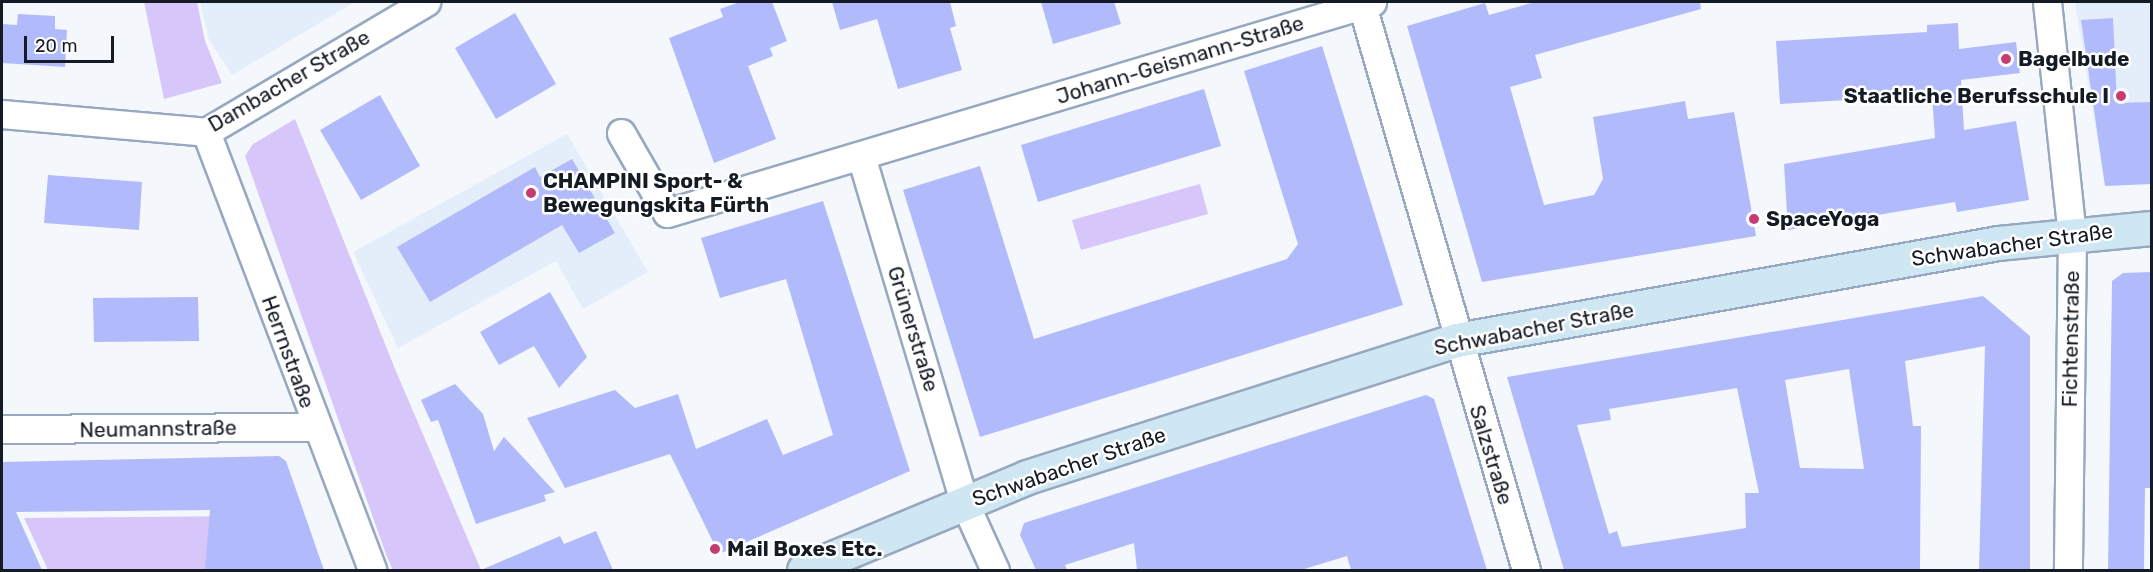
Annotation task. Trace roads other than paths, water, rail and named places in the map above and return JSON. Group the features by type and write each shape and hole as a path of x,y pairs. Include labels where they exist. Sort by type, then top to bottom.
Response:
{"main road":[{"name":"Schwabacher Straße","path":"804,570 1027,477 1456,340 1998,243 2151,228"}],"street":[{"name":"Dambacher Straße","path":"2,114 206,132 426,2"},
{"name":"Fichtenstraße","path":"2047,2 2072,235 2068,570"},
{"name":"Johann-Geismann-Straße","path":"861,156 1367,3 1442,275 1456,340"},
{"name":"Herrnstraße","path":"206,132 315,427 372,570"},
{"path":"621,133 667,213 861,156"},
{"name":"Grünerstraße","path":"861,156 964,502 995,570"},
{"name":"Salzstraße","path":"1456,340 1526,570"},
{"name":"Neumannstraße","path":"2,429 315,427"}],"place":[{"name":"Bagelbude","path":"2006,59"},
{"name":"Staatliche Berufsschule I","path":"2121,96"},
{"name":"CHAMPINI Sport- & Bewegungskita Fürth","path":"531,193"},
{"name":"SpaceYoga","path":"1754,219"},
{"name":"Mail Boxes Etc.","path":"715,549"}]}
